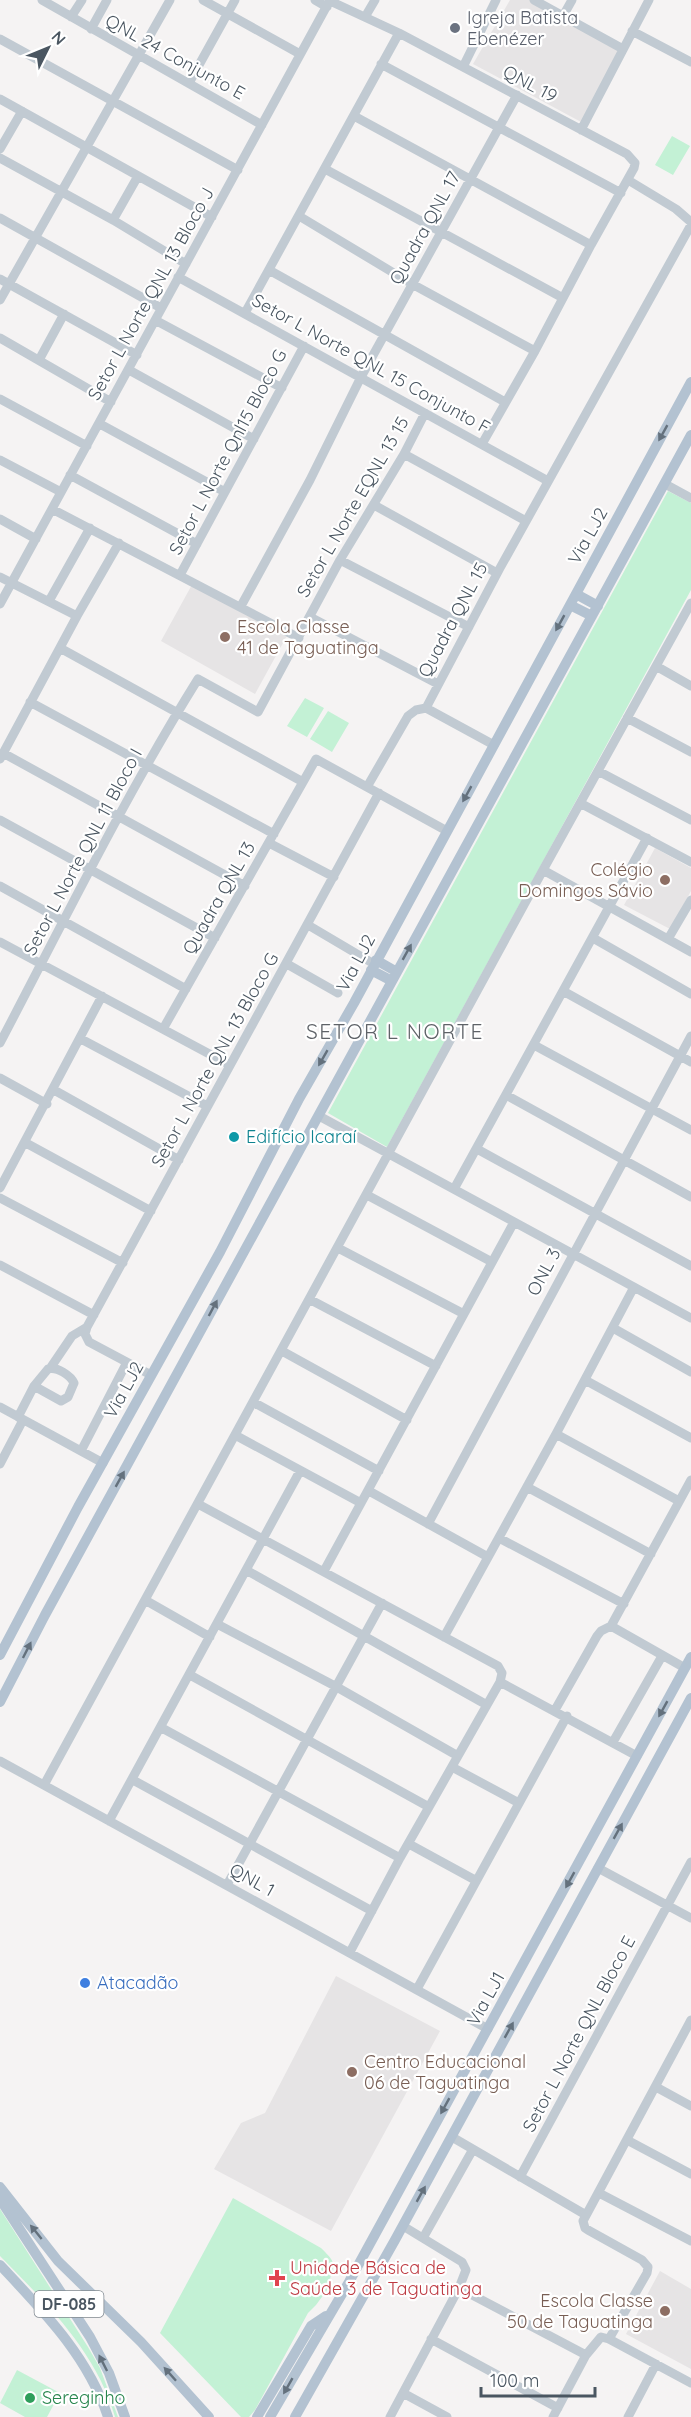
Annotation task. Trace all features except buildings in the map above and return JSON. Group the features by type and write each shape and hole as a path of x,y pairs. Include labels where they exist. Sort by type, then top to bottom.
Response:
{"main road":[{"name":"Via LJ2","path":"0,1655 103,1462 228,1238 299,1099 691,382"},
{"path":"0,1702 45,1615 691,435"},
{"path":"576,594 598,606"},
{"path":"570,605 592,616"},
{"path":"374,965 394,976"},
{"path":"228,1238 246,1248"},
{"path":"220,1252 228,1253 238,1262"},
{"path":"38,1585 44,1593 56,1596"},
{"path":"27,1606 37,1606 45,1615"},
{"name":"Via LJ1","path":"270,2417 328,2314 337,2303 688,1663"},
{"name":"Via LJ1","path":"296,2417 452,2137 691,1698"},
{"path":"535,1943 535,1947 540,1951 551,1954"},
{"path":"524,1963 526,1961 535,1965 540,1975"},
{"path":"0,2187 58,2261 141,2342 209,2417"},
{"name":"DF-085","path":"0,2199 90,2337 109,2373 125,2417"},
{"name":"DF-085","path":"0,2265 39,2306 84,2362 101,2396 108,2417"},
{"path":"337,2303 339,2314 345,2318 351,2317"},
{"path":"257,2417 311,2326 328,2314"},
{"path":"300,2365 310,2365 320,2373"}],"street":[{"name":"QNL 24 Conjunto E","path":"42,0 262,125"},
{"path":"71,17 82,0"},
{"path":"91,29 107,0"},
{"path":"0,300 4,282 35,238 170,0"},
{"path":"203,0 300,54"},
{"path":"189,83 235,0"},
{"name":"QNL 19","path":"315,0 365,17 399,33 632,159 634,168 628,180"},
{"path":"365,17 375,0"},
{"path":"463,66 495,0"},
{"path":"534,0 624,49"},
{"path":"563,16 572,0"},
{"path":"581,130 649,0"},
{"name":"Setor L Norte QNL 13 Bloco J","path":"0,604 329,3"},
{"path":"632,30 691,62"},
{"path":"245,313 399,33"},
{"path":"0,39 238,170"},
{"path":"381,64 621,193"},
{"name":"Quadra QNL 17","path":"361,377 517,95"},
{"path":"0,99 212,217"},
{"path":"0,149 22,111"},
{"path":"354,116 470,181 591,244"},
{"path":"0,158 113,220 186,264"},
{"path":"325,169 563,298"},
{"path":"113,220 138,176"},
{"path":"482,444 628,180 676,209 691,224 548,481"},
{"path":"299,216 412,284 535,351"},
{"path":"0,218 161,308"},
{"path":"269,270 505,402"},
{"name":"Setor L Norte QNL 15 Conjunto F","path":"178,277 548,481"},
{"path":"4,282 137,355"},
{"path":"39,360 64,314"},
{"path":"155,320 282,388"},
{"path":"0,338 111,402"},
{"name":"Setor L Norte Qnl15 Bloco G","path":"180,575 304,346"},
{"path":"129,370 254,439"},
{"path":"241,606 310,480 361,377"},
{"path":"1,403 87,446"},
{"name":"Setor L Norte EQNL 13 15","path":"198,679 258,712 340,560 404,454 425,413"},
{"path":"100,424 225,492"},
{"path":"404,454 526,521"},
{"path":"0,460 61,492"},
{"path":"70,475 197,544"},
{"name":"Quadra QNL 15","path":"426,708 548,481"},
{"path":"665,484 691,498"},
{"path":"374,505 497,573"},
{"path":"52,509 299,638"},
{"path":"0,519 36,539"},
{"path":"49,601 90,528"},
{"path":"119,543 76,616 2,756 120,817 245,886"},
{"path":"340,560 469,627"},
{"path":"0,577 76,616"},
{"path":"44,1785 543,870 656,666 688,617 691,603"},
{"path":"310,617 438,684"},
{"path":"60,648 303,782"},
{"path":"656,666 691,686"},
{"name":"Setor L Norte QNL 11 Bloco I","path":"0,1043 90,870 176,713 198,679"},
{"path":"30,702 148,765 334,877"},
{"path":"447,831 368,787 408,716 416,710 426,708 494,745"},
{"path":"627,718 691,752"},
{"name":"Quadra QNL 13","path":"163,1029 316,759 368,787"},
{"path":"598,771 691,820"},
{"name":"Setor L Norte QNL 13 Bloco G","path":"0,1464 34,1386 51,1367 72,1336 87,1327 94,1315 379,793"},
{"path":"580,804 691,862"},
{"path":"0,820 215,938"},
{"path":"454,1189 646,838"},
{"path":"543,870 691,952"},
{"path":"0,886 186,990"},
{"path":"668,939 691,900"},
{"path":"308,925 374,965"},
{"path":"593,938 691,994"},
{"path":"0,942 230,1065"},
{"path":"287,964 338,993"},
{"path":"563,991 691,1062"},
{"path":"0,1188 3,1175 26,1143 102,996"},
{"name":"ONL 3","path":"428,1524 691,1036"},
{"path":"81,1039 207,1106"},
{"path":"534,1045 691,1130"},
{"path":"0,1078 47,1104"},
{"path":"54,1090 179,1160"},
{"path":"506,1095 691,1197"},
{"path":"319,1116 691,1318"},
{"path":"26,1143 151,1211"},
{"path":"477,1149 691,1266"},
{"path":"367,1195 492,1262"},
{"path":"0,1198 123,1263"},
{"path":"324,1571 514,1222"},
{"path":"338,1248 464,1314"},
{"path":"0,1265 94,1315"},
{"path":"444,1636 634,1287"},
{"path":"309,1299 436,1366"},
{"path":"87,1327 85,1334 89,1342 126,1364 151,1375"},
{"path":"613,1328 691,1372"},
{"path":"282,1351 407,1420"},
{"path":"81,1450 126,1364"},
{"path":"34,1386 61,1401 68,1396 74,1381 51,1367"},
{"path":"585,1380 691,1438"},
{"path":"253,1402 379,1471"},
{"path":"0,1407 103,1462"},
{"path":"556,1434 679,1501"},
{"path":"235,1435 361,1503"},
{"path":"110,1821 300,1471"},
{"path":"555,1710 597,1636 611,1626 691,1480"},
{"path":"527,1487 651,1554"},
{"path":"369,1491 488,1557"},
{"path":"198,1504 498,1666 502,1673 500,1682 400,1858 350,1952"},
{"path":"499,1538 624,1604"},
{"path":"246,1570 487,1705"},
{"path":"145,1600 210,1637"},
{"path":"227,1885 382,1603"},
{"path":"217,1624 335,1686 458,1756"},
{"path":"611,1626 662,1656 688,1663"},
{"path":"613,1742 662,1656"},
{"path":"190,1675 429,1807"},
{"path":"500,1682 567,1716 637,1756"},
{"path":"417,1989 567,1716"},
{"path":"162,1728 400,1858"},
{"name":"QNL 1","path":"0,1761 488,2029"},
{"path":"452,1767 519,1803"},
{"path":"133,1780 372,1911"},
{"path":"409,1844 476,1880"},
{"name":"Setor L Norte QNL Bloco E","path":"520,2177 690,1864"},
{"path":"598,1868 691,1918"},
{"path":"606,2338 647,2273 648,2267 642,2260 588,2230 583,2224 656,2087 688,2035 691,2020"},
{"path":"656,2087 691,2106"},
{"path":"452,2137 472,2151 586,2215"},
{"path":"627,2140 691,2174"},
{"path":"423,2238 472,2151"},
{"path":"599,2193 691,2241"},
{"path":"390,2417 459,2288 466,2270 462,2262 403,2226"},
{"path":"459,2288 586,2355"},
{"path":"431,2339 556,2412 586,2355 598,2338 606,2338 691,2383"},
{"path":"628,2417 656,2364"},
{"path":"403,2393 447,2417"}],"shaded area":[{"path":"510,0 531,0 623,50 583,123 473,64"},
{"name":"Escola Classe 41 de Taguatinga","path":"194,581 289,632 255,694 161,641"},
{"name":"Colégio Domingos Sávio","path":"655,848 691,868 691,891 670,929 624,905"},
{"name":"Centro Educacional 06 de Taguatinga","path":"336,1976 440,2031 331,2231 214,2169 241,2123 265,2113"},
{"name":"Escola Classe 50 de Taguatinga","path":"660,2271 691,2289 691,2369 626,2334"}],"green space":[{"path":"672,136 690,146 673,175 655,165"},
{"path":"668,491 691,503 691,590 387,1147 328,1113"},
{"path":"305,698 324,708 307,737 287,726"},
{"path":"328,711 349,723 332,752 310,739"},
{"path":"233,2198 321,2248 333,2263 330,2286 308,2313 249,2417 241,2417 160,2333"},
{"path":"0,2209 100,2368 118,2417 115,2417 107,2393 83,2350 52,2311 0,2256"},
{"name":"Sereginho","path":"17,2370 60,2393 47,2417 25,2417 0,2403"}],"place":[{"name":"Igreja Batista Ebenézer","path":"455,28"},
{"name":"Escola Classe 41 de Taguatinga","path":"225,637"},
{"name":"Colégio Domingos Sávio","path":"665,880"},
{"name":"Edifício Icaraí","path":"234,1137"},
{"name":"Atacadão","path":"85,1983"},
{"name":"Centro Educacional 06 de Taguatinga","path":"352,2072"},
{"name":"Unidade Básica de Saúde 3 de Taguatinga","path":"277,2278"},
{"name":"Escola Classe 50 de Taguatinga","path":"665,2311"},
{"name":"Sereginho","path":"30,2398"}],"district":[{"name":"SETOR L NORTE","path":"395,1032"}]}
